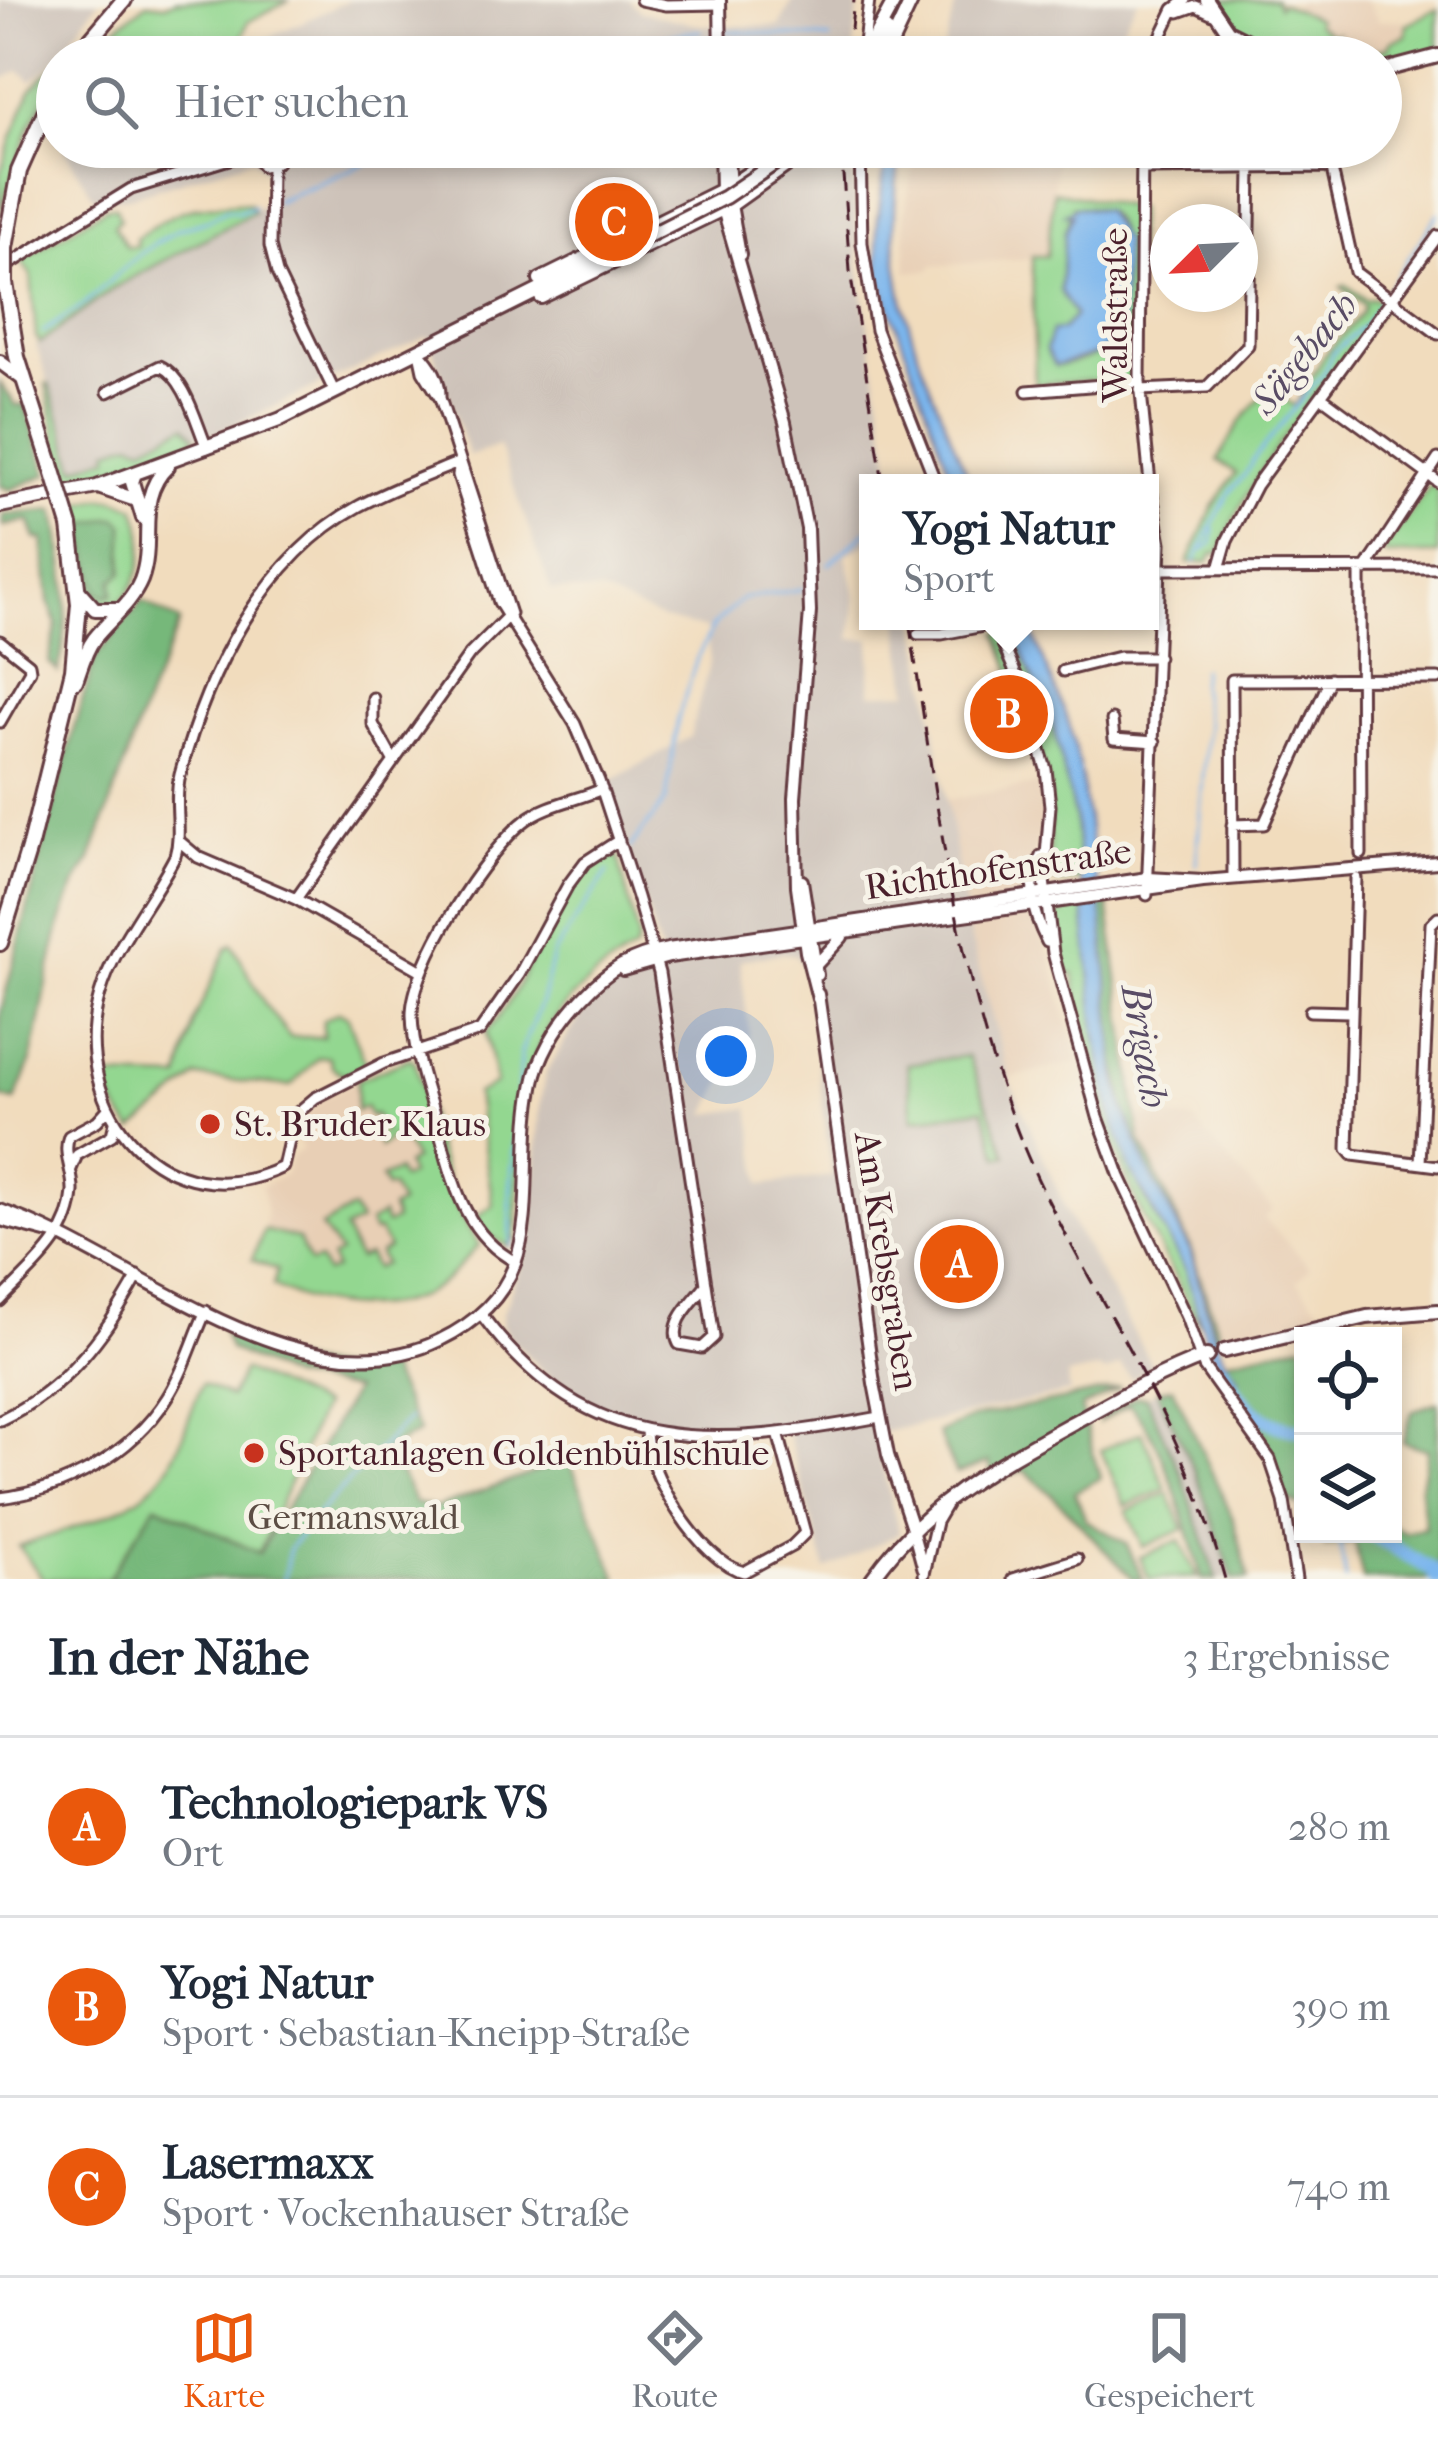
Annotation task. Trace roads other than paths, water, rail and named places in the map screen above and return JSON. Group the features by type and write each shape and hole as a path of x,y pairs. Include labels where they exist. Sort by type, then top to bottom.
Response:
{"main road":[{"path":"94,36 124,0"},
{"path":"1207,0 1228,31 1238,36"},
{"path":"878,36 897,9 912,1"},
{"path":"1402,65 1438,56"},
{"path":"0,315 5,248 20,171 36,134"},
{"path":"496,312 501,302 558,270 725,189 756,168"},
{"path":"0,506 98,487 207,448 334,393 725,197 768,168"},
{"path":"496,312 506,313 546,295 727,207 782,168"},
{"path":"0,944 62,722 76,653 79,588 70,526 23,379 4,280"},
{"path":"0,362 23,379"},
{"path":"62,722 89,647 142,575 143,512 151,487 173,461"},
{"path":"135,473 132,482 143,512"},
{"path":"98,487 143,512"},
{"path":"79,588 95,609 112,612 122,608"},
{"path":"1224,1351 1351,1320 1438,1310"},
{"path":"872,1579 912,1528 980,1474 1119,1397 1203,1358"}],"street":[{"path":"641,0 666,5 720,2 721,36"},
{"path":"865,36 869,0"},
{"path":"1161,36 1174,9 1186,0"},
{"path":"1167,24 1189,7 1214,14"},
{"path":"4,280 131,189 204,168"},
{"path":"271,168 270,246 278,278 334,393"},
{"path":"725,168 725,189"},
{"path":"733,168 749,173"},
{"path":"860,168 862,243 876,330 933,474"},
{"path":"1028,391 1207,387 1248,345 1251,168 1143,169"},
{"path":"1330,168 1352,266 1438,334"},
{"name":"Waldstraße","path":"1143,169 1140,386 1149,474"},
{"path":"727,207 728,236 741,270"},
{"path":"727,207 741,270"},
{"path":"701,219 716,222 728,236"},
{"path":"1220,569 1227,541 1256,485 1322,397 1385,296 1438,236"},
{"name":"Am Krebsgraben","path":"741,270 789,437 807,529 811,583 795,776 799,872 880,1417 899,1496 912,1528"},
{"path":"419,352 467,472 510,614 575,724 602,789 654,956 714,1336 702,1348 690,1348 674,1336 676,1324 705,1286"},
{"path":"109,392 160,366 167,369 207,448"},
{"path":"1322,397 1438,482"},
{"path":"1361,854 1363,570 1438,459"},
{"path":"460,462 351,511 311,542 269,585 232,644 183,765 175,807 179,841 175,856 124,939 100,995 94,1060 108,1109 152,1162 174,1174 206,1182 250,1180 283,1167 295,1115 315,1098 417,1050 480,1031 585,862 621,844"},
{"name":"Waldstraße","path":"1159,521 1159,612"},
{"path":"1160,568 1438,568"},
{"path":"296,899 470,653 510,614"},
{"path":"918,634 959,630"},
{"path":"997,630 1046,769 1050,806 1044,851 1053,953"},
{"name":"Waldstraße","path":"1148,888 1159,630"},
{"path":"0,640 30,670 0,722"},
{"path":"1063,671 1119,657 1158,657"},
{"path":"1233,878 1232,680 1438,679"},
{"path":"1232,825 1264,824 1330,680"},
{"path":"373,698 373,724 393,760"},
{"path":"1112,720 1114,739 1155,742"},
{"path":"516,1262 480,1233 459,1197 417,1050 413,996 478,870 504,839 529,817 602,789"},
{"path":"179,841 198,857 296,899 422,971"},
{"path":"1044,851 1031,881 1031,900 1053,953 1110,1154 1203,1358 1270,1459 1284,1501 1296,1579"},
{"path":"175,856 198,857"},
{"name":"Richthofenstraße","path":"807,933 1110,889 1438,862"},
{"path":"1356,878 1348,1149 1353,1154 1438,1166"},
{"path":"781,930 803,901 844,928 816,965"},
{"path":"1420,1163 1431,924 1438,916"},
{"path":"0,1210 46,1226 287,1347 362,1358 412,1351 437,1342 481,1314 516,1262 526,1222 536,1074 555,1035 593,986 654,956 781,930 807,933"},
{"path":"654,956 807,933"},
{"name":"Am Krebsgraben","path":"807,933 816,965 818,999"},
{"path":"1310,1011 1350,1012"},
{"path":"0,1301 61,1235 70,1211 69,1136 108,1109"},
{"path":"71,1169 76,1155 112,1135 115,1122"},
{"path":"0,1220 61,1235"},
{"path":"0,1420 36,1400 83,1360 109,1327 138,1276"},
{"path":"0,1498 70,1480 134,1436 169,1397 206,1310"},
{"path":"481,1314 548,1387 605,1419 646,1431 698,1438 778,1433 880,1417"},
{"path":"646,1431 650,1453 681,1517 717,1559 744,1572 792,1546 805,1533 778,1433"},
{"path":"925,1576 936,1522 954,1492"},
{"path":"912,1528 925,1576"},
{"path":"1013,1579 1077,1559"}],"water":[{"path":"884,168 899,168 895,239 899,280 920,360 967,474 951,474 880,280 877,227"},
{"path":"1076,207 1104,210 1124,241 1122,324 1100,353 1055,366 1046,350 1052,331 1062,330 1075,316 1060,291 1065,232 1072,215 1065,214"},
{"path":"1014,630 1032,630 1069,724 1102,914 1116,1075 1146,1165 1190,1251 1211,1328 1239,1378 1226,1384 1208,1345 1185,1269 1130,1169 1109,1108 1096,1032 1075,819 1054,729"}],"waterway":[{"path":"669,36 701,31"},
{"path":"727,31 791,36"},
{"path":"276,201 355,168"},
{"path":"43,332 84,304 141,253 179,229 226,210 254,207"},
{"name":"Sägebach","path":"1195,562 1229,493 1325,371 1334,352 1364,325 1438,214"},
{"name":"Sägebach","path":"1202,550 1212,543 1214,529"},
{"path":"829,564 859,538"},
{"path":"630,848 666,800 678,718 697,658 714,625 742,599 802,589"},
{"name":"Sägebach","path":"1196,864 1207,726 1202,669"},
{"path":"511,1247 510,1195 521,1052 553,954 608,872"},
{"name":"Brigach","path":"1223,1368 1254,1411 1294,1429"},
{"path":"284,1579 289,1549 309,1523 409,1418"},
{"path":"1340,1543 1346,1579"},
{"name":"Brigach","path":"1386,1543 1432,1570 1437,1579"}],"railway":[{"path":"850,36 854,0"},
{"path":"843,168 850,271 882,474"},
{"path":"910,630 964,952 999,1080 1052,1207 1174,1438 1225,1579"}],"place":[{"name":"Lasermaxx","path":"614,222"},
{"name":"Yogi Natur","path":"1009,714"},
{"name":"St. Bruder Klaus","path":"210,1124"},
{"name":"Technologiepark VS","path":"959,1264"},
{"name":"Sportanlagen Goldenbühlschule","path":"254,1453"}],"park label":[{"name":"Germanswald","path":"353,1517"}]}
